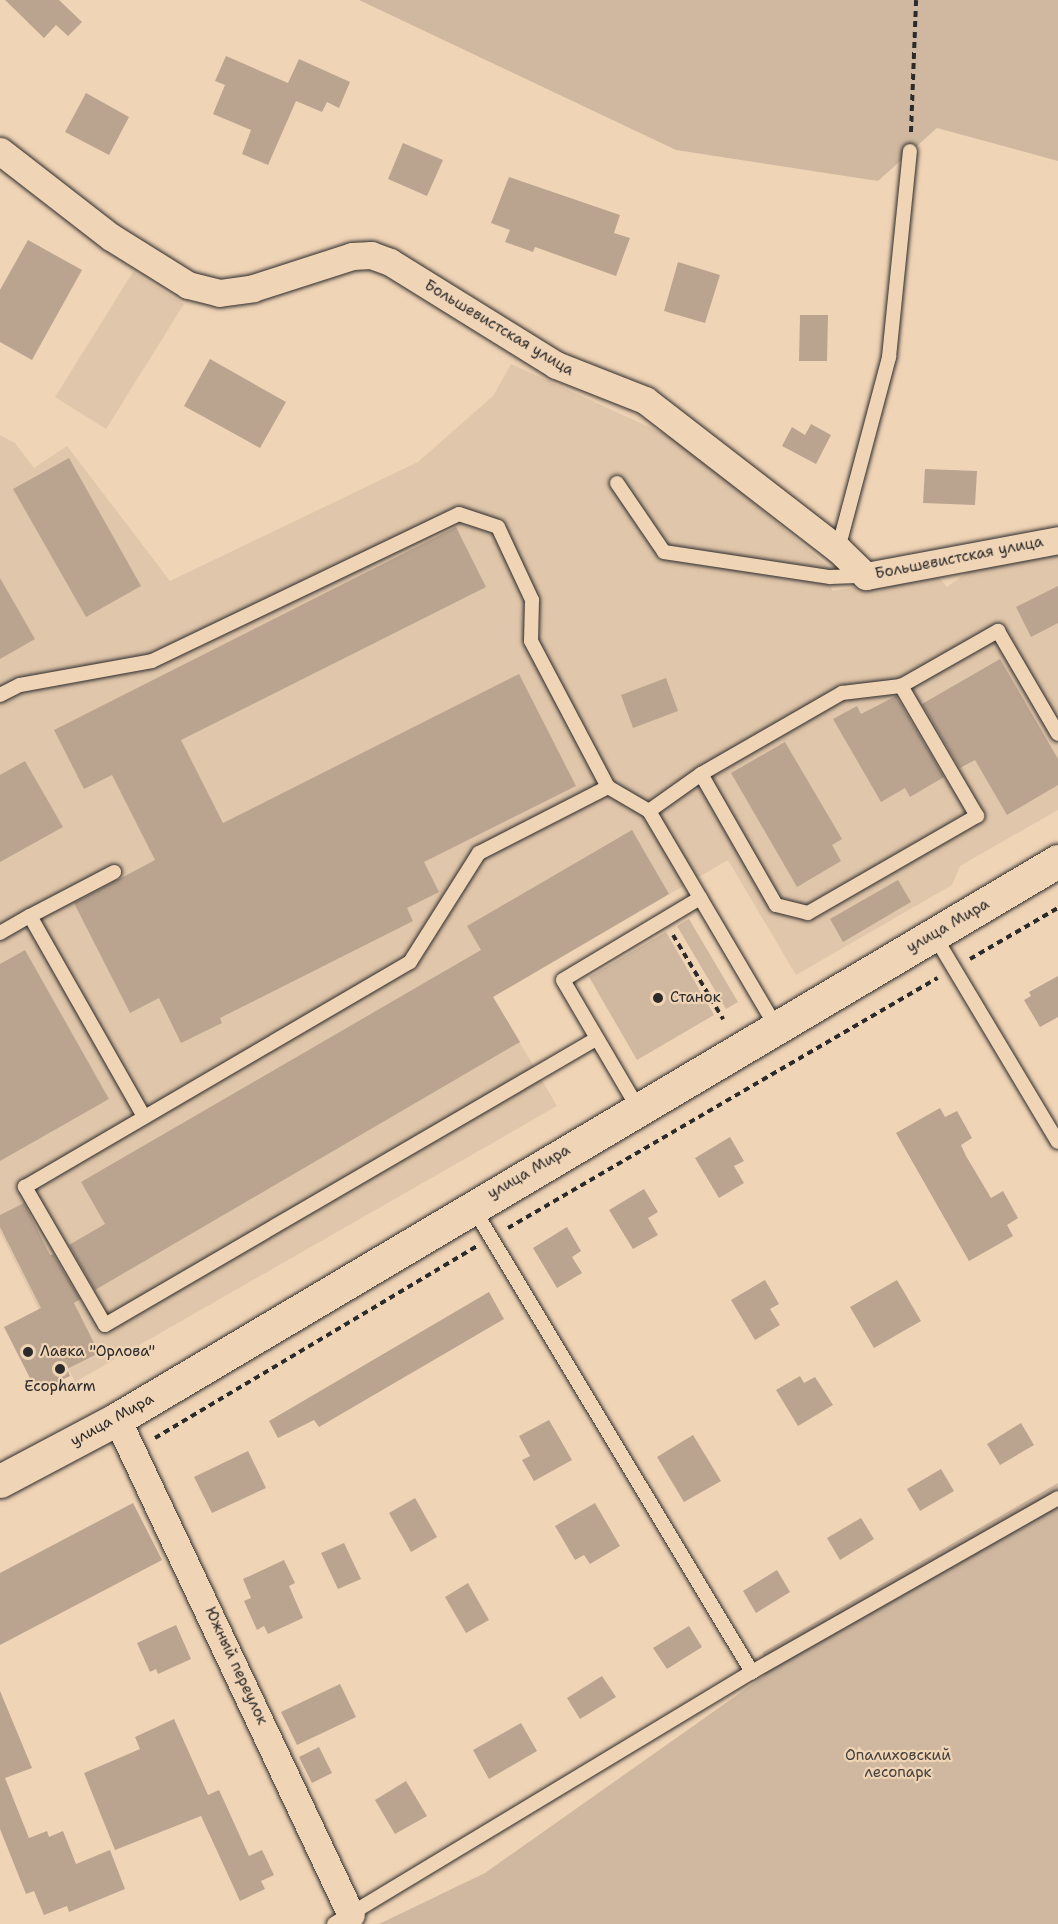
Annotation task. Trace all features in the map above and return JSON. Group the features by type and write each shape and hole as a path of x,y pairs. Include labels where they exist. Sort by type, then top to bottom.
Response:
{"street":[{"name":"Большевистская улица","path":"0,151 111,237 189,285 219,293 253,288 352,256 371,255 390,262 556,365 645,400 838,549 867,576 1058,540"},
{"name":"улица Мира","path":"0,1481 117,1419 472,1206 1058,861"},
{"name":"Южный переулок","path":"117,1419 342,1920"}],"lane":[{"path":"838,549 889,357 910,151"},
{"path":"617,483 664,552 830,577 867,576"},
{"path":"0,695 20,684 152,661 459,514 498,527 532,600 531,641 608,787 649,811 776,1027"},
{"path":"649,811 701,774 842,693 901,686 998,631 1058,734"},
{"path":"701,774 776,905 808,913 977,816 901,686"},
{"path":"597,1039 105,1325 25,1187 410,962 479,853 608,787"},
{"path":"0,933 114,872"},
{"path":"638,1108 563,980 700,898"},
{"path":"30,916 144,1117"},
{"path":"934,934 1058,1142"},
{"path":"472,1206 752,1672"},
{"path":"342,1920 752,1672 1058,1498"}],"path":[{"path":"910,151 916,0"},
{"path":"133,1451 1058,908"},
{"path":"664,920 723,1019"}],"shaded area":[{"path":"133,272 184,304 106,429 55,397"},
{"path":"511,364 682,442 830,568 832,591 936,574 947,587 976,566 1058,550 1058,810 960,866 952,885 796,975 728,860 505,990 488,988 557,1106 75,1382 0,1232 0,435 15,443 34,468 67,446 170,581 418,462 493,396"}],"green space":[{"path":"359,0 1058,0 1058,161 937,128 878,181 676,150"},
{"path":"689,919 738,1002 726,1009 677,926"},
{"path":"666,932 714,1015 637,1060 589,977"},
{"name":"Опалиховский лесопарк","path":"1058,1483 1058,1924 379,1924 485,1873 764,1676 763,1652"}],"building":[{"path":"5,0 59,0 82,22 68,36 56,25 44,38"},
{"path":"226,56 288,83 299,59 350,82 339,108 327,102 322,112 296,101 268,165 242,154 251,130 213,114 225,85 215,81"},
{"path":"86,93 129,117 109,155 65,132"},
{"path":"403,143 443,160 427,196 388,179"},
{"path":"509,177 620,215 614,233 630,238 616,276 535,247 533,252 505,242 510,230 491,223"},
{"path":"28,240 82,270 32,360 0,342 0,290"},
{"path":"678,262 720,275 705,323 664,311"},
{"path":"800,315 828,315 827,361 799,361"},
{"path":"210,359 286,402 260,448 184,406"},
{"path":"811,424 831,435 816,464 782,446 792,427 805,435"},
{"path":"69,458 141,586 86,617 13,489"},
{"path":"925,469 977,471 975,505 923,503"},
{"path":"456,527 486,587 181,740 223,823 519,674 576,786 424,862 439,892 407,908 413,921 220,1018 222,1023 181,1043 159,998 130,1013 74,903 155,860 112,775 84,789 54,730"},
{"path":"0,578 35,639 0,659"},
{"path":"1058,586 1058,623 1031,637 1016,607"},
{"path":"1000,659 1058,759 1058,785 1007,815 975,760 960,768 922,704"},
{"path":"666,678 678,711 633,728 621,695"},
{"path":"896,696 944,777 910,797 905,788 881,802 833,719 857,706 861,714"},
{"path":"785,742 842,839 832,845 841,861 797,887 731,773"},
{"path":"25,761 63,827 0,862 0,775"},
{"path":"632,830 669,894 493,997 520,1042 95,1290 69,1245 105,1224 81,1182 481,950 467,926"},
{"path":"898,880 911,902 843,942 830,919"},
{"path":"25,950 109,1099 0,1161 0,964"},
{"path":"1058,976 1058,1017 1040,1027 1024,1000 1031,996 1029,992"},
{"path":"940,1108 945,1117 957,1111 972,1138 961,1145 966,1156 991,1198 1003,1191 1018,1218 1007,1225 1013,1236 969,1261 896,1133"},
{"path":"730,1137 744,1161 734,1166 744,1183 719,1198 695,1158"},
{"path":"644,1189 658,1212 648,1218 658,1235 633,1249 609,1210"},
{"path":"24,1203 50,1255 53,1254 80,1299 74,1303 99,1353 67,1369 70,1376 37,1392 4,1327 41,1308 0,1227 0,1215"},
{"path":"567,1227 581,1251 572,1257 582,1273 557,1288 533,1248"},
{"path":"765,1280 779,1304 770,1309 780,1325 755,1340 731,1300"},
{"path":"897,1280 921,1321 874,1348 850,1307"},
{"path":"489,1292 504,1319 319,1427 314,1420 278,1438 269,1421"},
{"path":"800,1376 804,1383 815,1377 833,1405 798,1426 776,1390"},
{"path":"549,1420 572,1460 534,1481 522,1460 530,1456 519,1436"},
{"path":"1021,1423 1034,1445 1000,1465 987,1444"},
{"path":"693,1435 721,1481 684,1502 657,1457"},
{"path":"248,1451 266,1488 212,1513 194,1477"},
{"path":"941,1469 954,1491 920,1511 907,1489"},
{"path":"415,1498 437,1537 411,1552 389,1513"},
{"path":"133,1503 162,1560 0,1645 0,1573"},
{"path":"595,1503 620,1546 590,1564 584,1555 575,1560 555,1526"},
{"path":"861,1518 874,1539 840,1560 827,1538"},
{"path":"344,1543 361,1579 338,1589 321,1553"},
{"path":"284,1560 295,1583 289,1586 303,1618 268,1634 264,1626 257,1630 244,1601 251,1598 243,1579"},
{"path":"777,1570 790,1592 756,1613 743,1591"},
{"path":"468,1583 489,1620 466,1633 445,1597"},
{"path":"176,1625 191,1659 158,1674 156,1669 150,1672 137,1643"},
{"path":"689,1626 702,1647 667,1669 653,1648"},
{"path":"602,1676 616,1697 580,1719 567,1698"},
{"path":"340,1684 356,1717 297,1745 281,1712"},
{"path":"0,1691 32,1768 5,1778 29,1838 47,1831 49,1837 63,1831 76,1864 110,1850 125,1889 69,1912 67,1906 44,1915 34,1891 26,1894 0,1829"},
{"path":"174,1719 208,1795 219,1790 249,1856 262,1850 274,1875 261,1881 265,1889 240,1901 201,1816 115,1850 84,1773 140,1749 135,1737"},
{"path":"521,1723 537,1751 489,1779 473,1750"},
{"path":"319,1747 332,1773 312,1783 299,1757"},
{"path":"406,1781 427,1816 395,1834 375,1800"}],"place":[{"name":"Станок","path":"658,998"},
{"name":"Лавка \"Орлова\"","path":"28,1352"},
{"name":"Ecopharm","path":"60,1369"}]}
